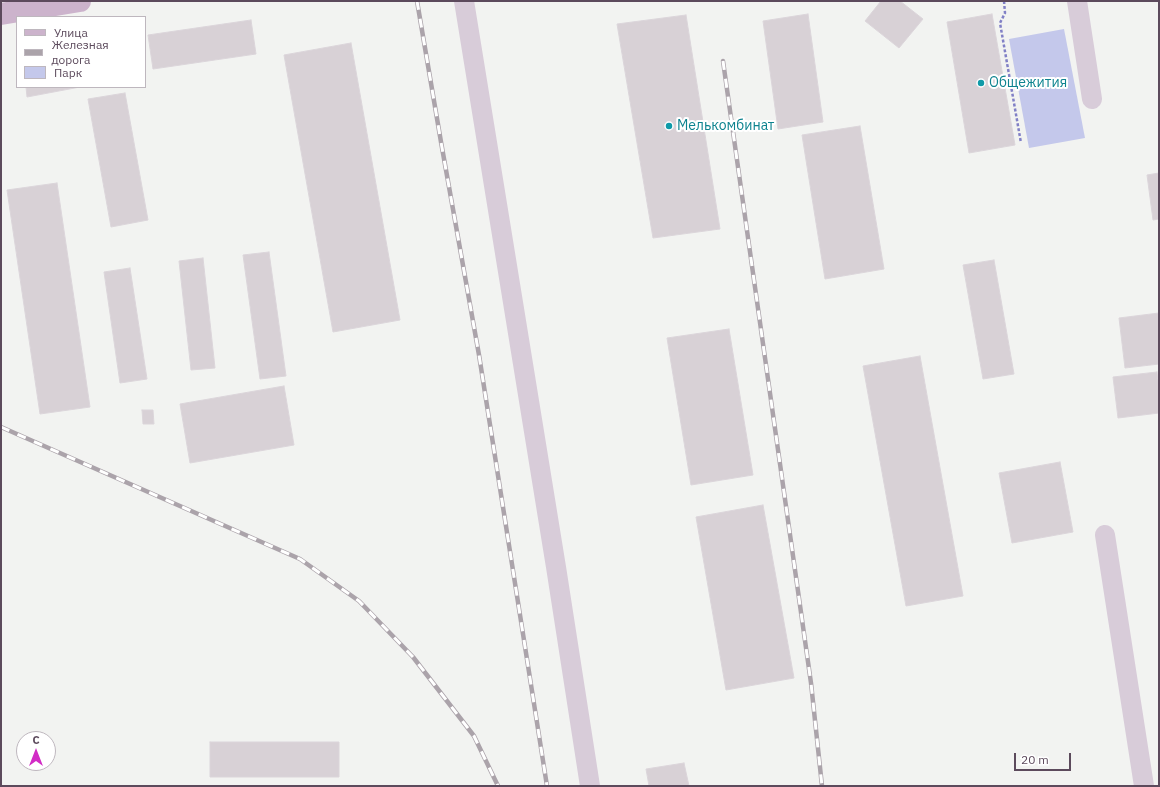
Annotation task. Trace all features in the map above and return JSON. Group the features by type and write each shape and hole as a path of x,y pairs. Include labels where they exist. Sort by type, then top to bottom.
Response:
{"main road":[{"path":"1,14 80,1"}],"street":[{"path":"464,1 590,786"},
{"path":"1077,1 1092,100"},
{"path":"1105,535 1144,786"}],"path":[{"path":"1004,1 1005,13 1000,23 1021,143"}],"green space":[{"path":"1064,29 1085,138 1029,148 1009,39"}],"building":[{"path":"881,1 900,1 923,19 899,48 865,21"},
{"path":"808,14 823,122 778,129 763,21"},
{"name":"Общежития","path":"992,14 1015,145 969,153 947,22"},
{"name":"Мелькомбинат","path":"686,15 720,229 653,238 617,24"},
{"path":"251,20 256,54 153,69 148,35"},
{"path":"351,43 400,320 333,332 284,55"},
{"path":"26,88 75,88 27,97"},
{"path":"125,93 148,220 111,227 88,99"},
{"path":"860,126 884,269 825,279 802,135"},
{"path":"1159,173 1159,219 1153,220 1147,175"},
{"path":"57,183 90,407 40,414 7,190"},
{"path":"269,252 286,376 260,379 243,255"},
{"path":"203,258 215,368 191,370 179,261"},
{"path":"994,260 1014,374 983,379 963,265"},
{"path":"130,268 147,379 120,383 104,272"},
{"path":"1159,313 1159,364 1125,368 1119,318"},
{"path":"729,329 753,475 691,485 667,338"},
{"path":"920,356 963,596 906,606 863,366"},
{"path":"1157,372 1159,388 1159,413 1118,418 1113,377"},
{"path":"284,386 294,445 190,463 180,404"},
{"path":"142,410 153,410 154,424 143,424"},
{"path":"1060,462 1073,532 1012,543 999,473"},
{"path":"763,505 794,678 726,690 696,517"},
{"path":"210,742 339,742 339,777 210,777"},
{"path":"684,763 689,786 649,786 646,769"}],"railway":[{"path":"417,1 479,355 547,786"},
{"path":"723,61 811,683 822,786"},
{"path":"1,427 300,559 359,601 413,657 474,736 498,786"}],"place":[{"name":"Общежития","path":"981,83"},
{"name":"Мелькомбинат","path":"669,126"}]}
